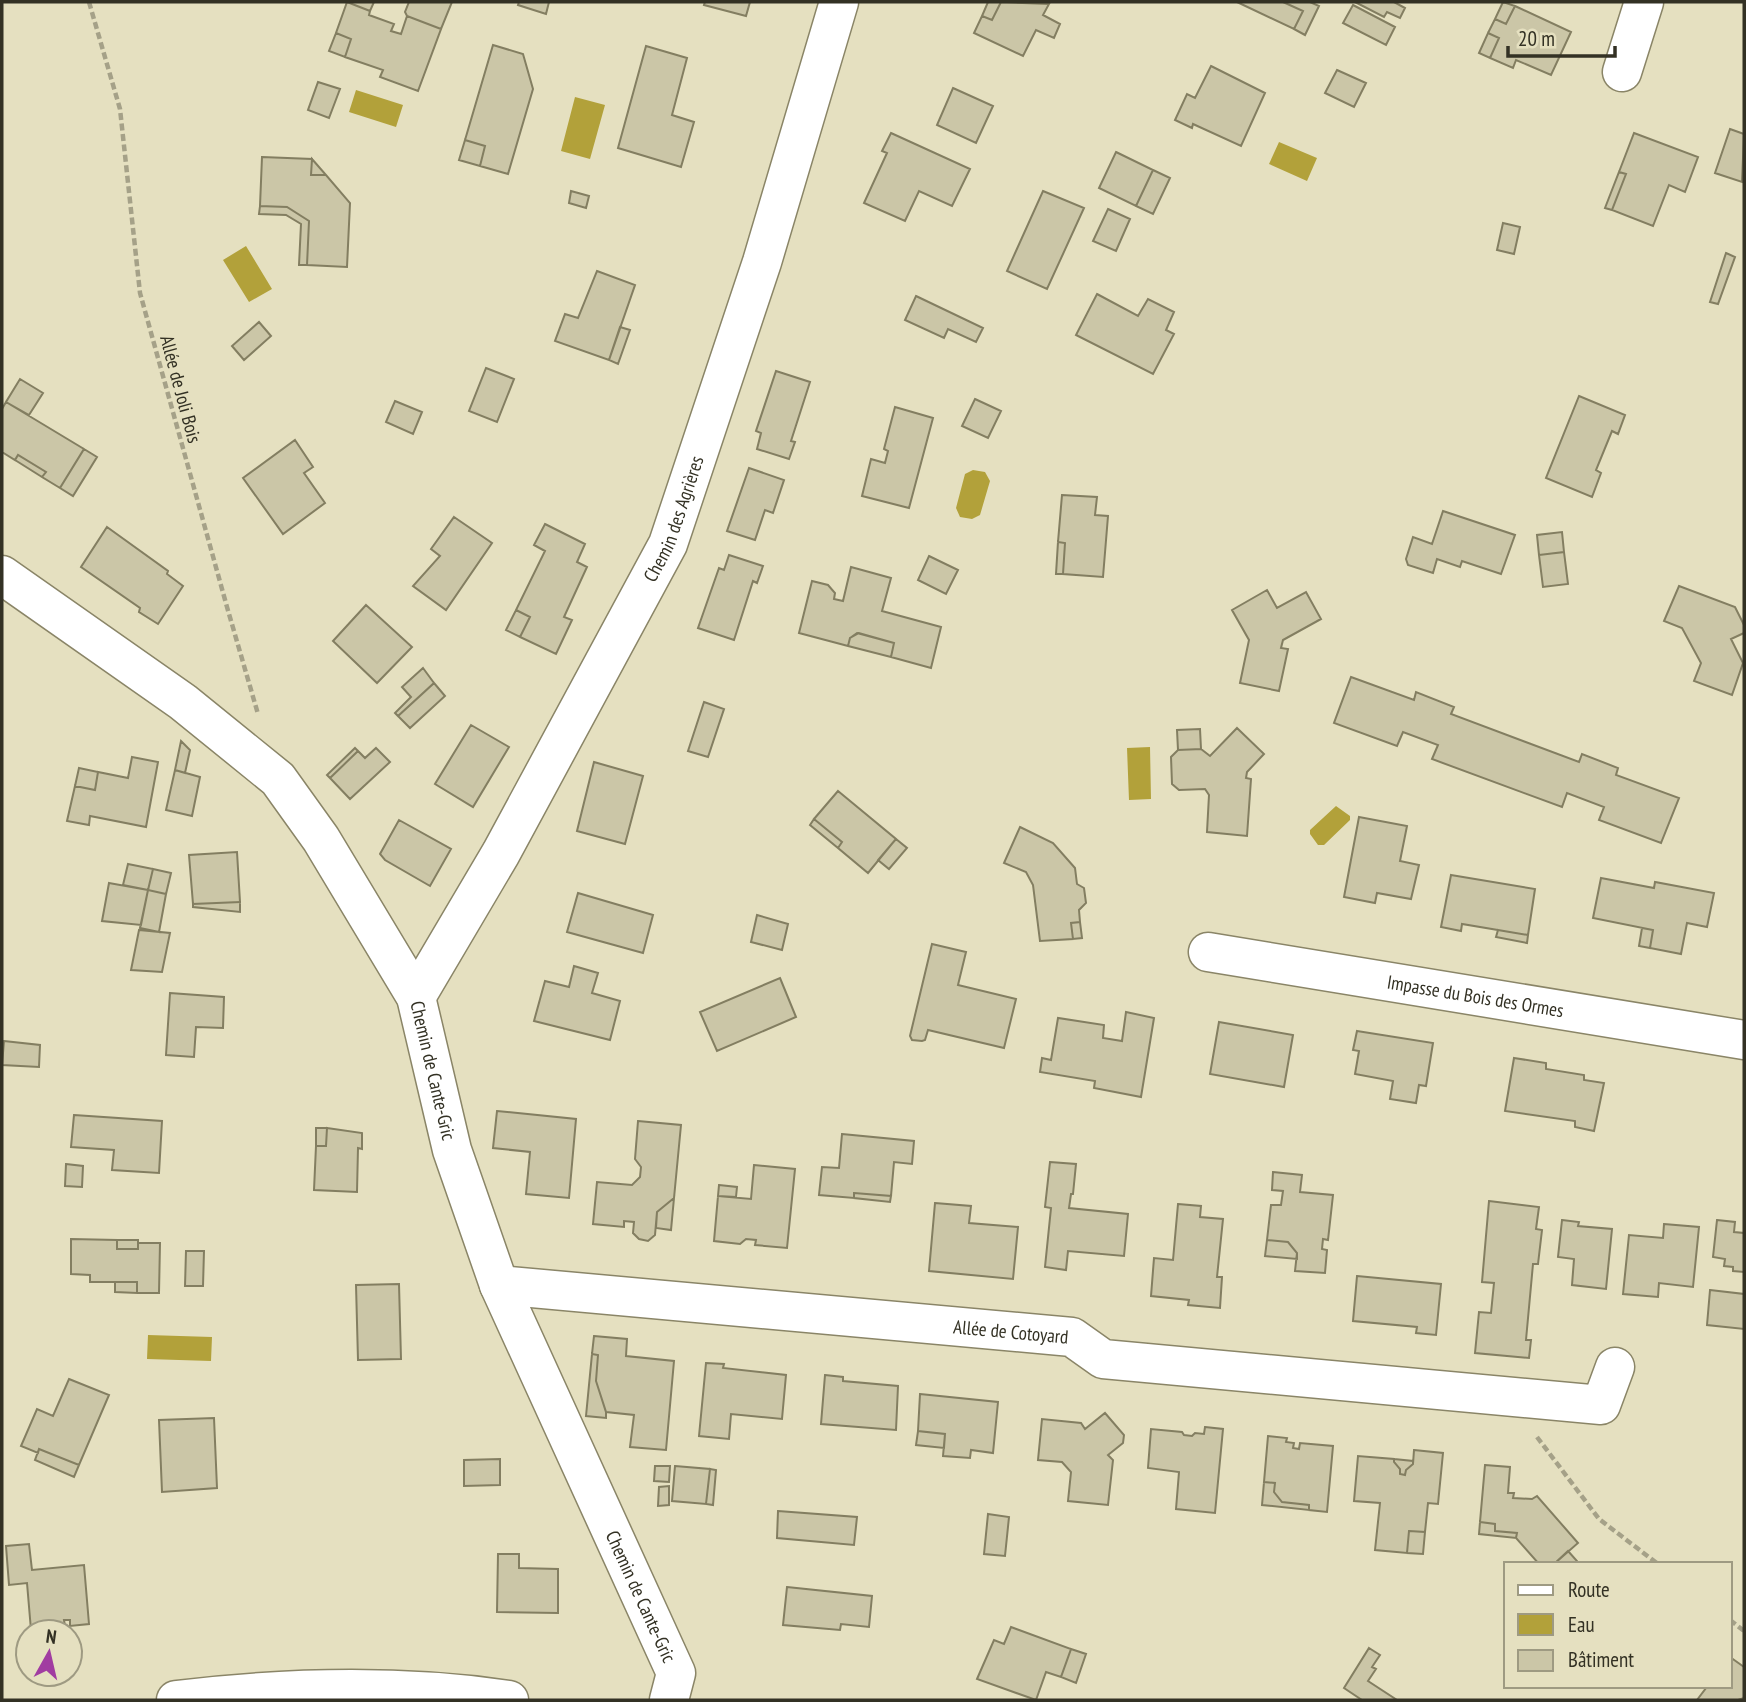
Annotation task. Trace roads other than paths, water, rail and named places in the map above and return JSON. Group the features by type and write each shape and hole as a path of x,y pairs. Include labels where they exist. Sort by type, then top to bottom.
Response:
{"street":[{"name":"Chemin des Agrières","path":"416,997 501,853 668,544 762,262 839,2"},
{"path":"1622,72 1643,2"},
{"name":"Chemin de Cante-Gric","path":"2,575 183,702 278,779 321,839 416,997 452,1150 499,1285 676,1673 669,1700"},
{"name":"Impasse du Bois des Ormes","path":"1208,952 1744,1040"},
{"name":"Allée de Cotoyard","path":"499,1285 1072,1337 1103,1359 1601,1405 1615,1367"},
{"path":"176,1700 338,1689 467,1694 509,1700"}],"water":[{"path":"356,90 403,105 396,127 349,112"},
{"path":"575,97 605,105 590,159 561,151"},
{"path":"1279,142 1317,158 1307,181 1269,164"},
{"path":"246,246 272,289 249,302 223,260"},
{"path":"973,470 985,472 990,481 980,515 972,519 960,517 956,508 965,474"},
{"path":"1150,747 1151,799 1129,800 1127,748"},
{"path":"1336,806 1350,816 1350,820 1324,845 1318,845 1310,830"},
{"path":"148,1335 212,1337 211,1361 147,1359"}]}
